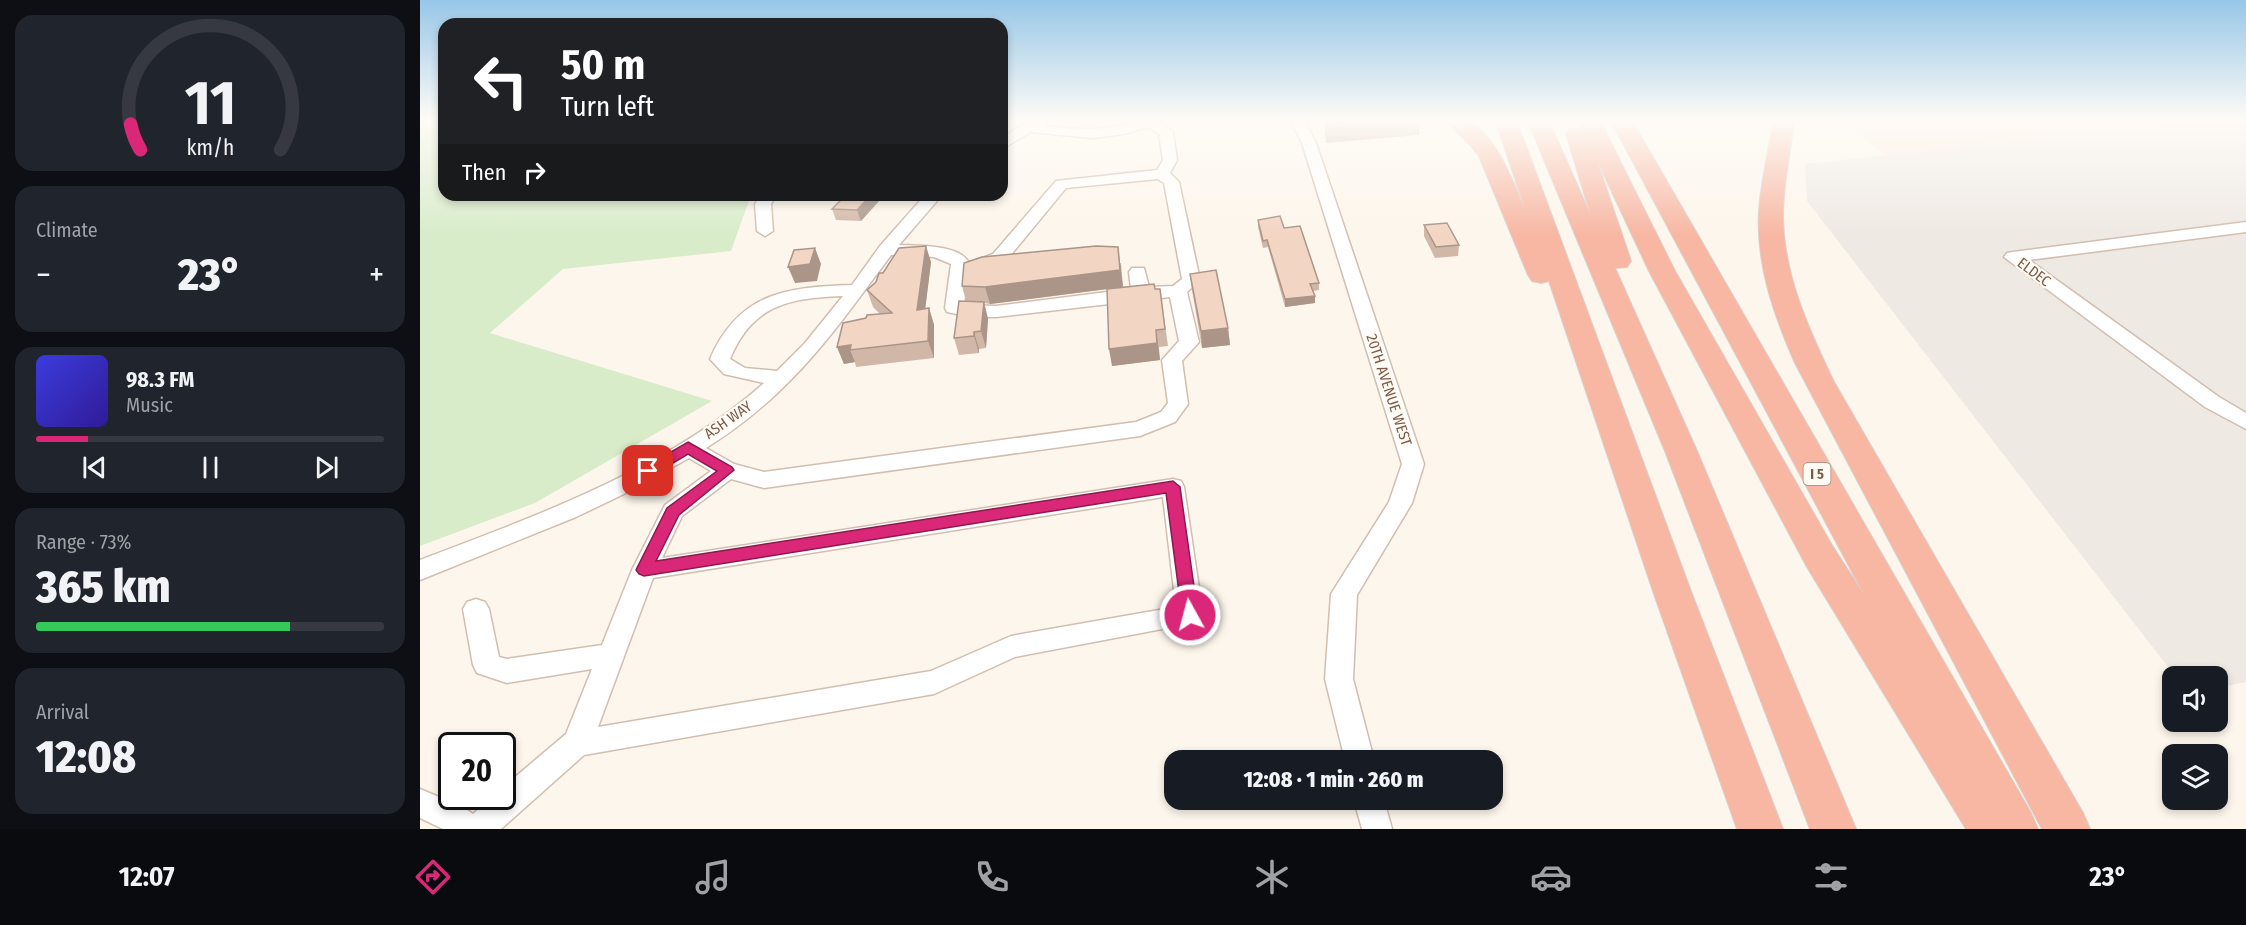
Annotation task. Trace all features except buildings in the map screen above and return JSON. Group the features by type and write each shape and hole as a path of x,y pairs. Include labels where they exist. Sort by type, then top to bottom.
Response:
{"highway":[{"path":"1491,158 1673,594"},
{"path":"1518,158 1673,594 1760,829"},
{"path":"1554,158 1681,451 1833,829"},
{"path":"1584,158 1681,451"},
{"path":"1606,158 1662,271 1820,557 1992,829"},
{"name":"I 5","path":"1642,158 2015,829"},
{"path":"1779,158 1772,205 1772,242 1784,299 1798,337 1820,382 2067,829"}],"street":[{"path":"1162,174 1170,158"},
{"name":"20TH AVENUE WEST","path":"1315,158 1413,464 1400,503 1344,594 1339,679 1357,750"},
{"path":"886,250 942,254 955,258 960,262 958,270 954,308 966,312 983,313 1069,303 1140,291 1178,291 1191,280 1171,182 1162,174 1061,184 999,258 958,270"},
{"path":"765,201 765,231"},
{"name":"ASH WAY","path":"420,570 530,528 648,471 721,427 782,378 812,349 886,250 929,201"},
{"name":"ELDEC","path":"2246,227 2013,257 2212,402 2246,422"},
{"path":"1138,272 1140,291"},
{"path":"782,378 734,371 723,365 720,359 723,350 740,323 759,306 780,298 825,290 856,290"},
{"path":"688,447 727,470 764,480 1140,429 1168,417 1178,404 1172,360 1189,342 1178,291"},
{"path":"478,829 577,743 644,570 673,512 727,470"},
{"path":"577,743 934,682 1011,647 1190,615 1173,487 644,570"},
{"path":"476,609 488,665 507,671 611,655"},
{"path":"420,803 452,817 469,829"},
{"path":"1372,810 1377,829"}],"shaded area":[{"path":"1864,158 2246,158 2246,682 2228,686 2228,666 2167,666 1807,201 1805,164"}],"green space":[{"path":"420,158 438,158 438,201 749,201 731,251 563,269 490,333 712,401 535,503 420,546"}],"route":[{"path":"648,471 688,447 727,470 673,512 644,570 1173,487 1190,615"}]}
